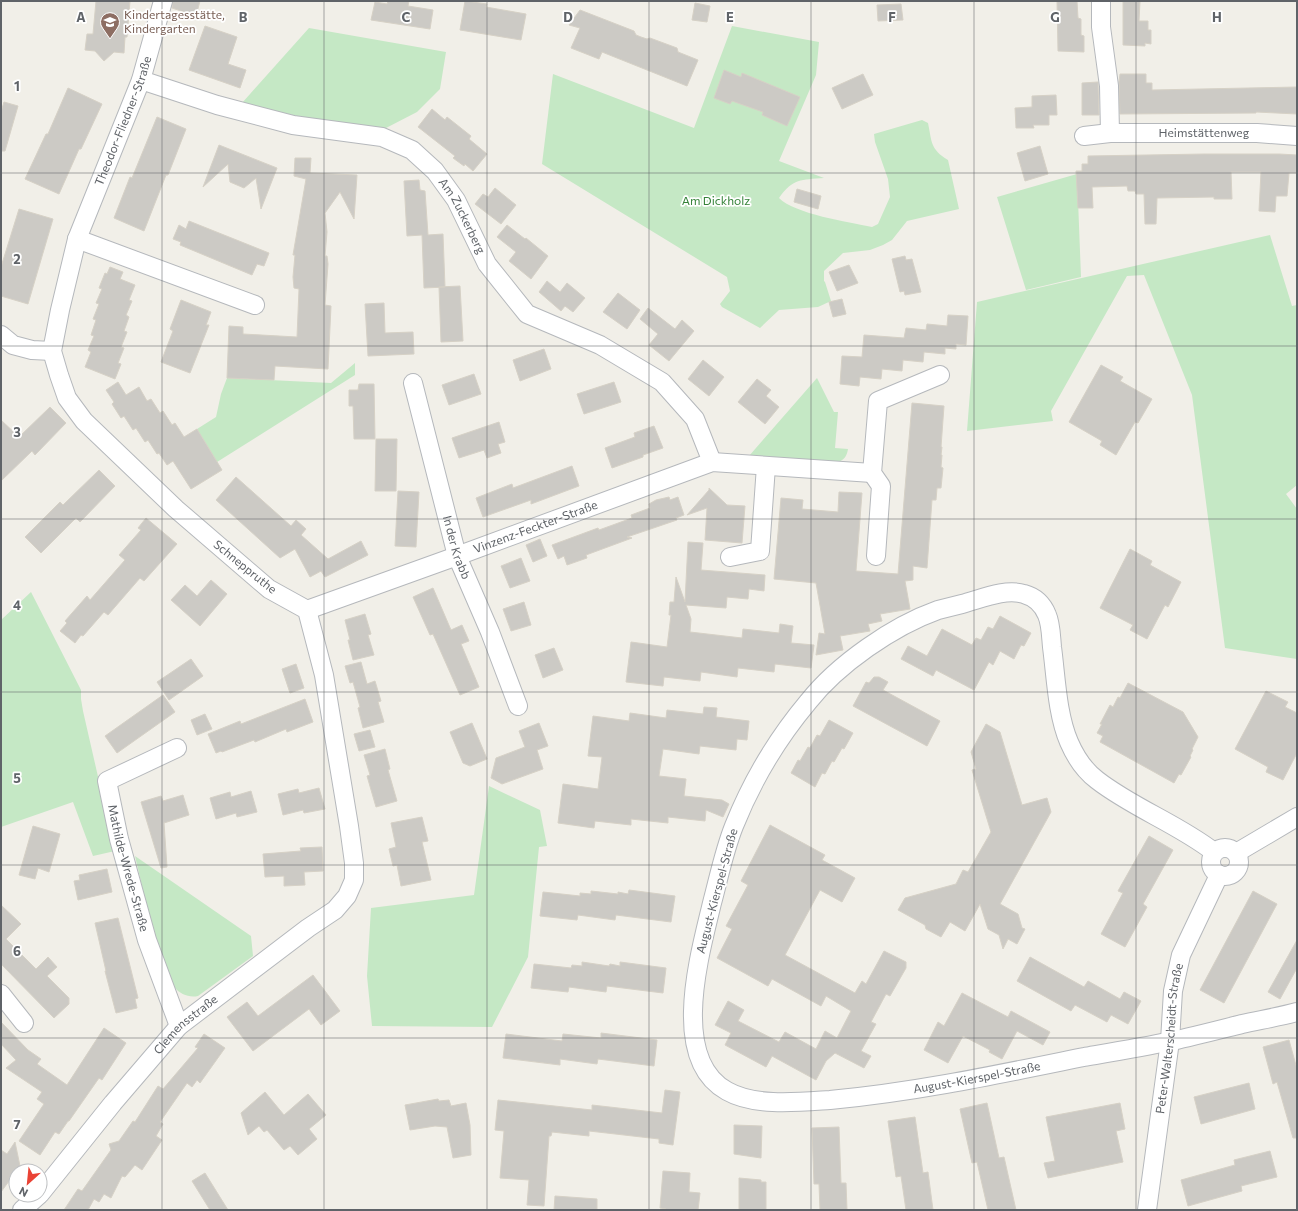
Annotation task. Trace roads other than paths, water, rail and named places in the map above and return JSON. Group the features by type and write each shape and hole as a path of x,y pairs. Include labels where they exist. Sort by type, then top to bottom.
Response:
{"street":[{"name":"Theodor-Fliedner-Straße","path":"52,351 77,239 141,80 163,1"},
{"path":"1100,1 1101,26 1109,86 1110,133"},
{"name":"Am Zuckerberg","path":"141,80 217,105 293,125 382,137 412,150 435,171 456,200 487,264 527,314 600,345 662,382 695,419 712,462"},
{"name":"Heimstättenweg","path":"1084,136 1110,133 1257,133 1297,136"},
{"path":"77,239 255,305"},
{"path":"1,335 13,345 32,350 52,351"},
{"name":"Schneppruthe","path":"52,351 67,398 84,421 176,509 269,589 307,610"},
{"path":"876,556 881,486 872,473 878,401 940,375"},
{"name":"In der Krabb","path":"413,383 457,556 490,632 518,706"},
{"name":"Vinzenz-Feckter-Straße","path":"307,610 712,462 872,473"},
{"path":"730,556 760,551 766,466"},
{"name":"August-Kierspel-Straße","path":"1214,852 1182,830 1120,796 1087,771 1068,740 1061,715 1048,616 1036,598 1018,592 997,594 937,610 895,630 842,667 810,699 783,735 765,764 734,827 726,851 700,954 693,1007 693,1031 697,1052 703,1066 713,1080 727,1091 744,1098 763,1101 799,1102 888,1094 944,1085 1170,1041 1297,1012"},
{"name":"Clemensstraße","path":"48,1185 113,1103 179,1026 334,910 347,896 354,880 354,863 349,826 324,675 307,610"},
{"name":"Mathilde-Wrede-Straße","path":"177,748 108,781 119,839 147,940 179,1026"},
{"path":"1236,853 1297,817"},
{"path":"1221,848 1228,848 1236,853 1239,860 1237,870 1229,875 1220,875 1212,869 1210,860 1214,852 1221,848"},
{"name":"Peter-Walterscheidt-Straße","path":"1147,1210 1170,1041 1173,991 1181,955 1220,875"},
{"path":"1,994 24,1022"},
{"name":"Clemensstraße","path":"22,1210 30,1203"}],"place":[{"name":"Kindertagesstätte, Kindergarten","path":"110,39"}],"park label":[{"name":"Am Dickholz","path":"716,201"}]}
